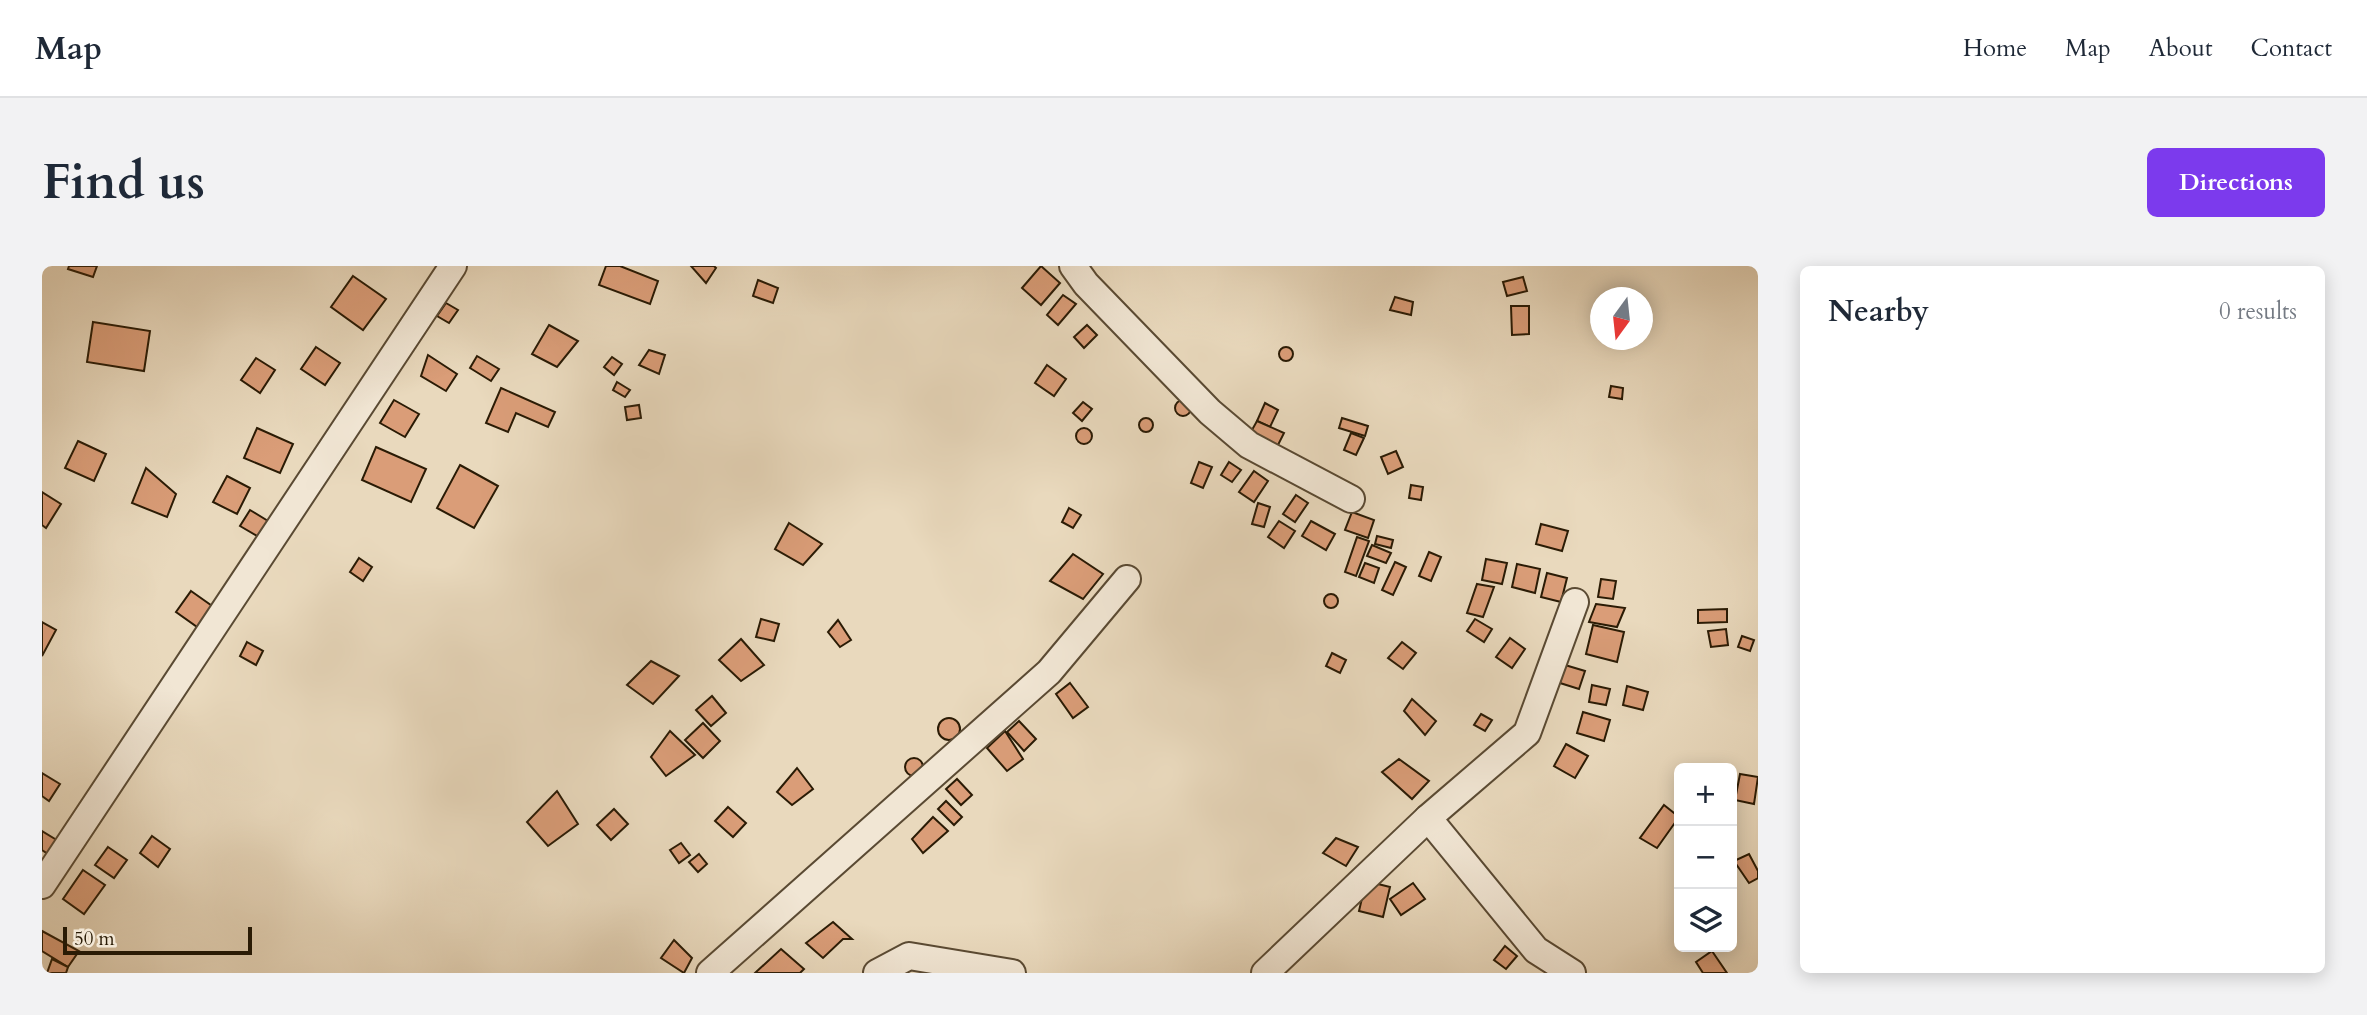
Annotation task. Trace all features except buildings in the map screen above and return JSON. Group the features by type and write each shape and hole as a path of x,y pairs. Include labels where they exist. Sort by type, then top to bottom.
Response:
{"street":[{"path":"42,885 453,266"},
{"path":"1073,266 1086,284 1210,412 1249,444 1351,499"},
{"path":"710,973 1049,672 1127,579"},
{"path":"1265,973 1428,818 1527,733 1574,602"},
{"path":"1428,818 1536,950 1572,973"},
{"path":"877,973 909,956 1012,973"}]}
